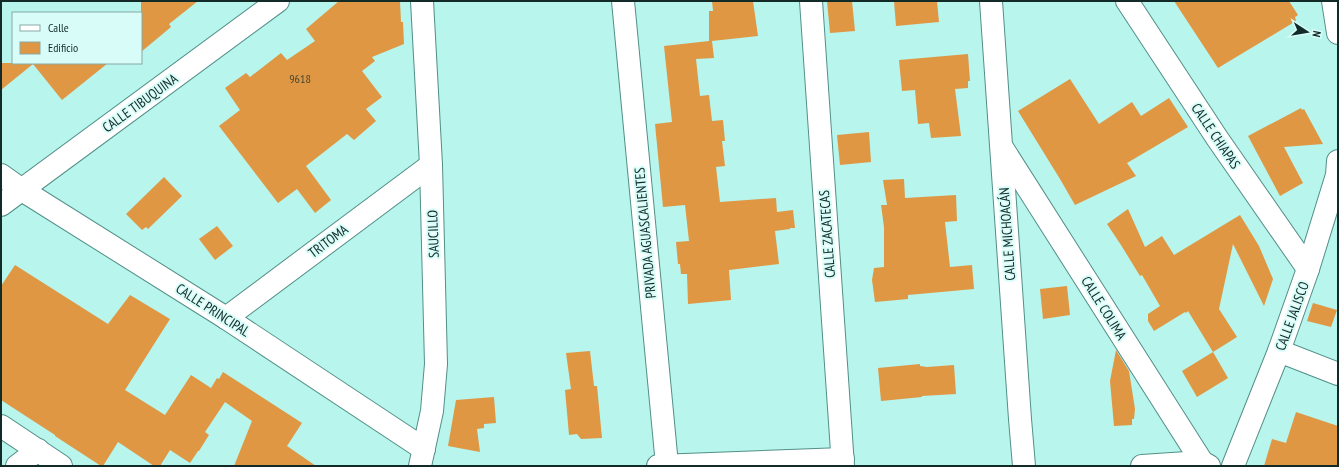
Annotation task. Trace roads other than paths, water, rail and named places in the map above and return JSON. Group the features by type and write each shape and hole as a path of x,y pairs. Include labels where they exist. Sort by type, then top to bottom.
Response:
{"street":[{"name":"CALLE TIBUQUINA","path":"1,205 278,1"},
{"name":"SAUCILLO","path":"422,1 431,165 436,364 432,411 422,457"},
{"name":"PRIVADA AGUASCALIENTES","path":"622,1 663,466"},
{"name":"CALLE ZACATECAS","path":"811,1 843,463"},
{"name":"CALLE MICHOACÁN","path":"991,1 1024,466"},
{"name":"CALLE CHIAPAS","path":"1127,1 1217,138 1308,269"},
{"path":"1333,1 1338,33"},
{"name":"CALLE COLIMA","path":"1001,147 1205,464"},
{"name":"CALLE JALISCO","path":"1233,466 1279,352 1308,269 1336,175 1338,161"},
{"name":"TRITOMA","path":"226,318 431,165"},
{"name":"CALLE PRINCIPAL","path":"1,175 22,190 226,318 422,457"},
{"path":"1279,352 1338,374"},
{"path":"1,426 61,466"},
{"path":"17,466 38,450"},
{"path":"663,466 843,463"},
{"path":"1142,466 1205,464"}]}
